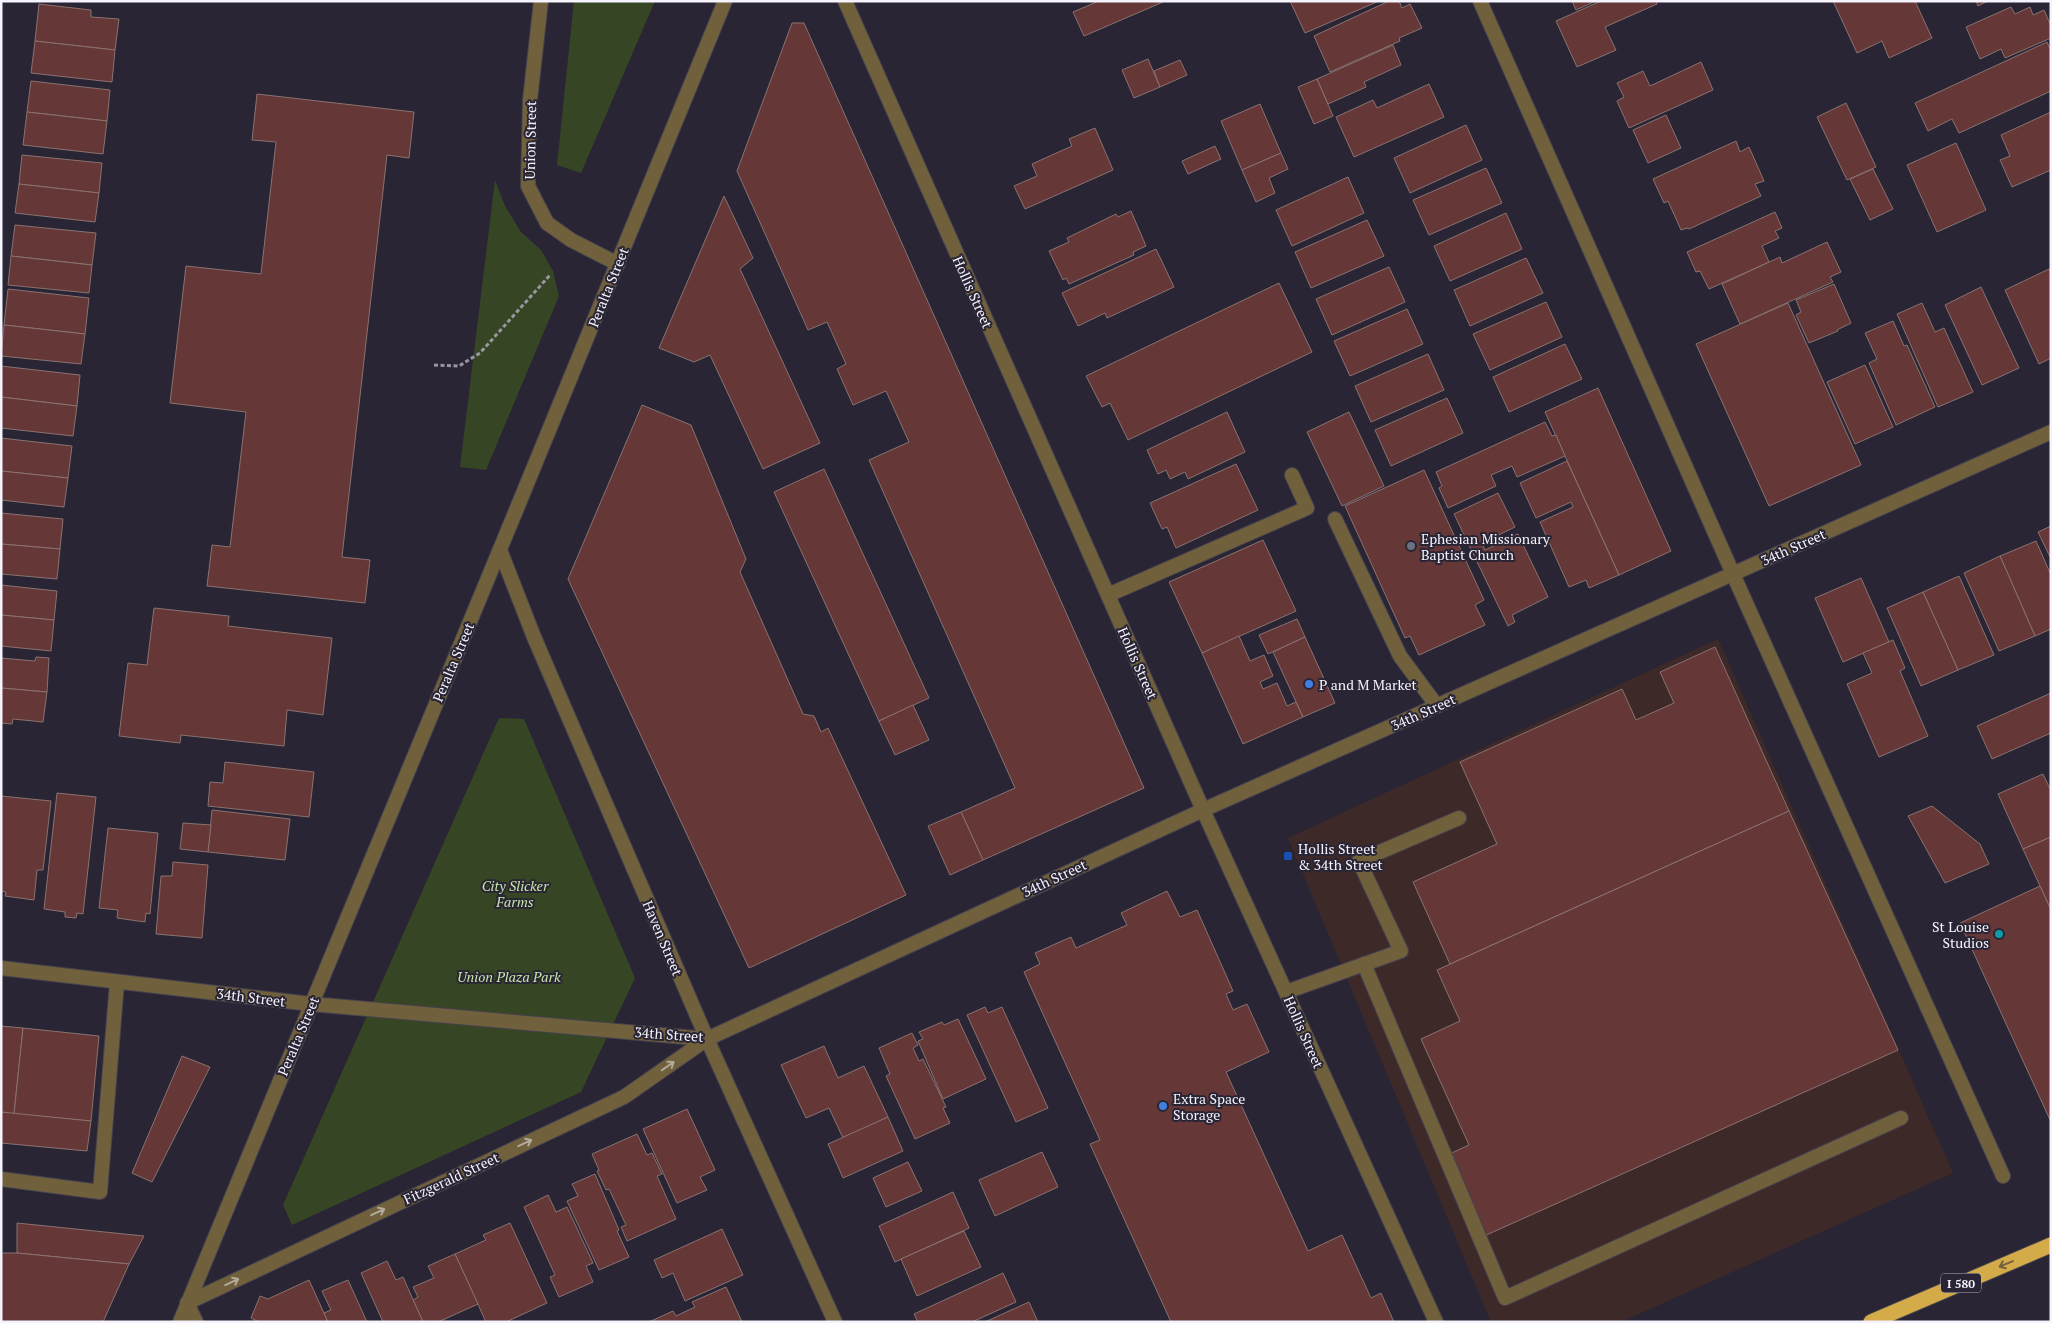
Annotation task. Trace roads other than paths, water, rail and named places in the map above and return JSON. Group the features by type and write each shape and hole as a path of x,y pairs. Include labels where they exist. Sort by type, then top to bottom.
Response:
{"highway":[{"name":"I 580","path":"1871,1322 2051,1245"}],"street":[{"name":"Union Street","path":"540,1 530,100 528,186 548,223 571,240 618,264"},
{"name":"Peralta Street","path":"180,1322 725,1"},
{"name":"Hollis Street","path":"845,1 1203,810 1436,1322"},
{"path":"1480,1 1733,574 2003,1176"},
{"name":"34th Street","path":"1,968 311,1004 707,1039 1203,810 2051,432"},
{"path":"1108,595 1306,508 1292,475"},
{"path":"1335,519 1400,656 1437,706"},
{"name":"Haven Street","path":"500,550 534,638 707,1039 835,1322"},
{"path":"1286,992 1401,951 1359,861 1459,818"},
{"path":"1364,964 1505,1298 1901,1118"},
{"path":"1,1179 100,1192 117,982"},
{"name":"Fitzgerald Street","path":"188,1303 624,1097 707,1039"},
{"path":"188,1303 196,1322"}],"place":[{"name":"Ephesian Missionary Baptist Church","path":"1411,546"},
{"name":"P and M Market","path":"1309,684"},
{"name":"Hollis Street & 34th Street","path":"1288,856"},
{"name":"St Louise Studios","path":"1999,934"},
{"name":"Extra Space Storage","path":"1163,1106"}],"park label":[{"name":"City Slicker Farms","path":"515,894"},
{"name":"Union Plaza Park","path":"509,976"}]}
